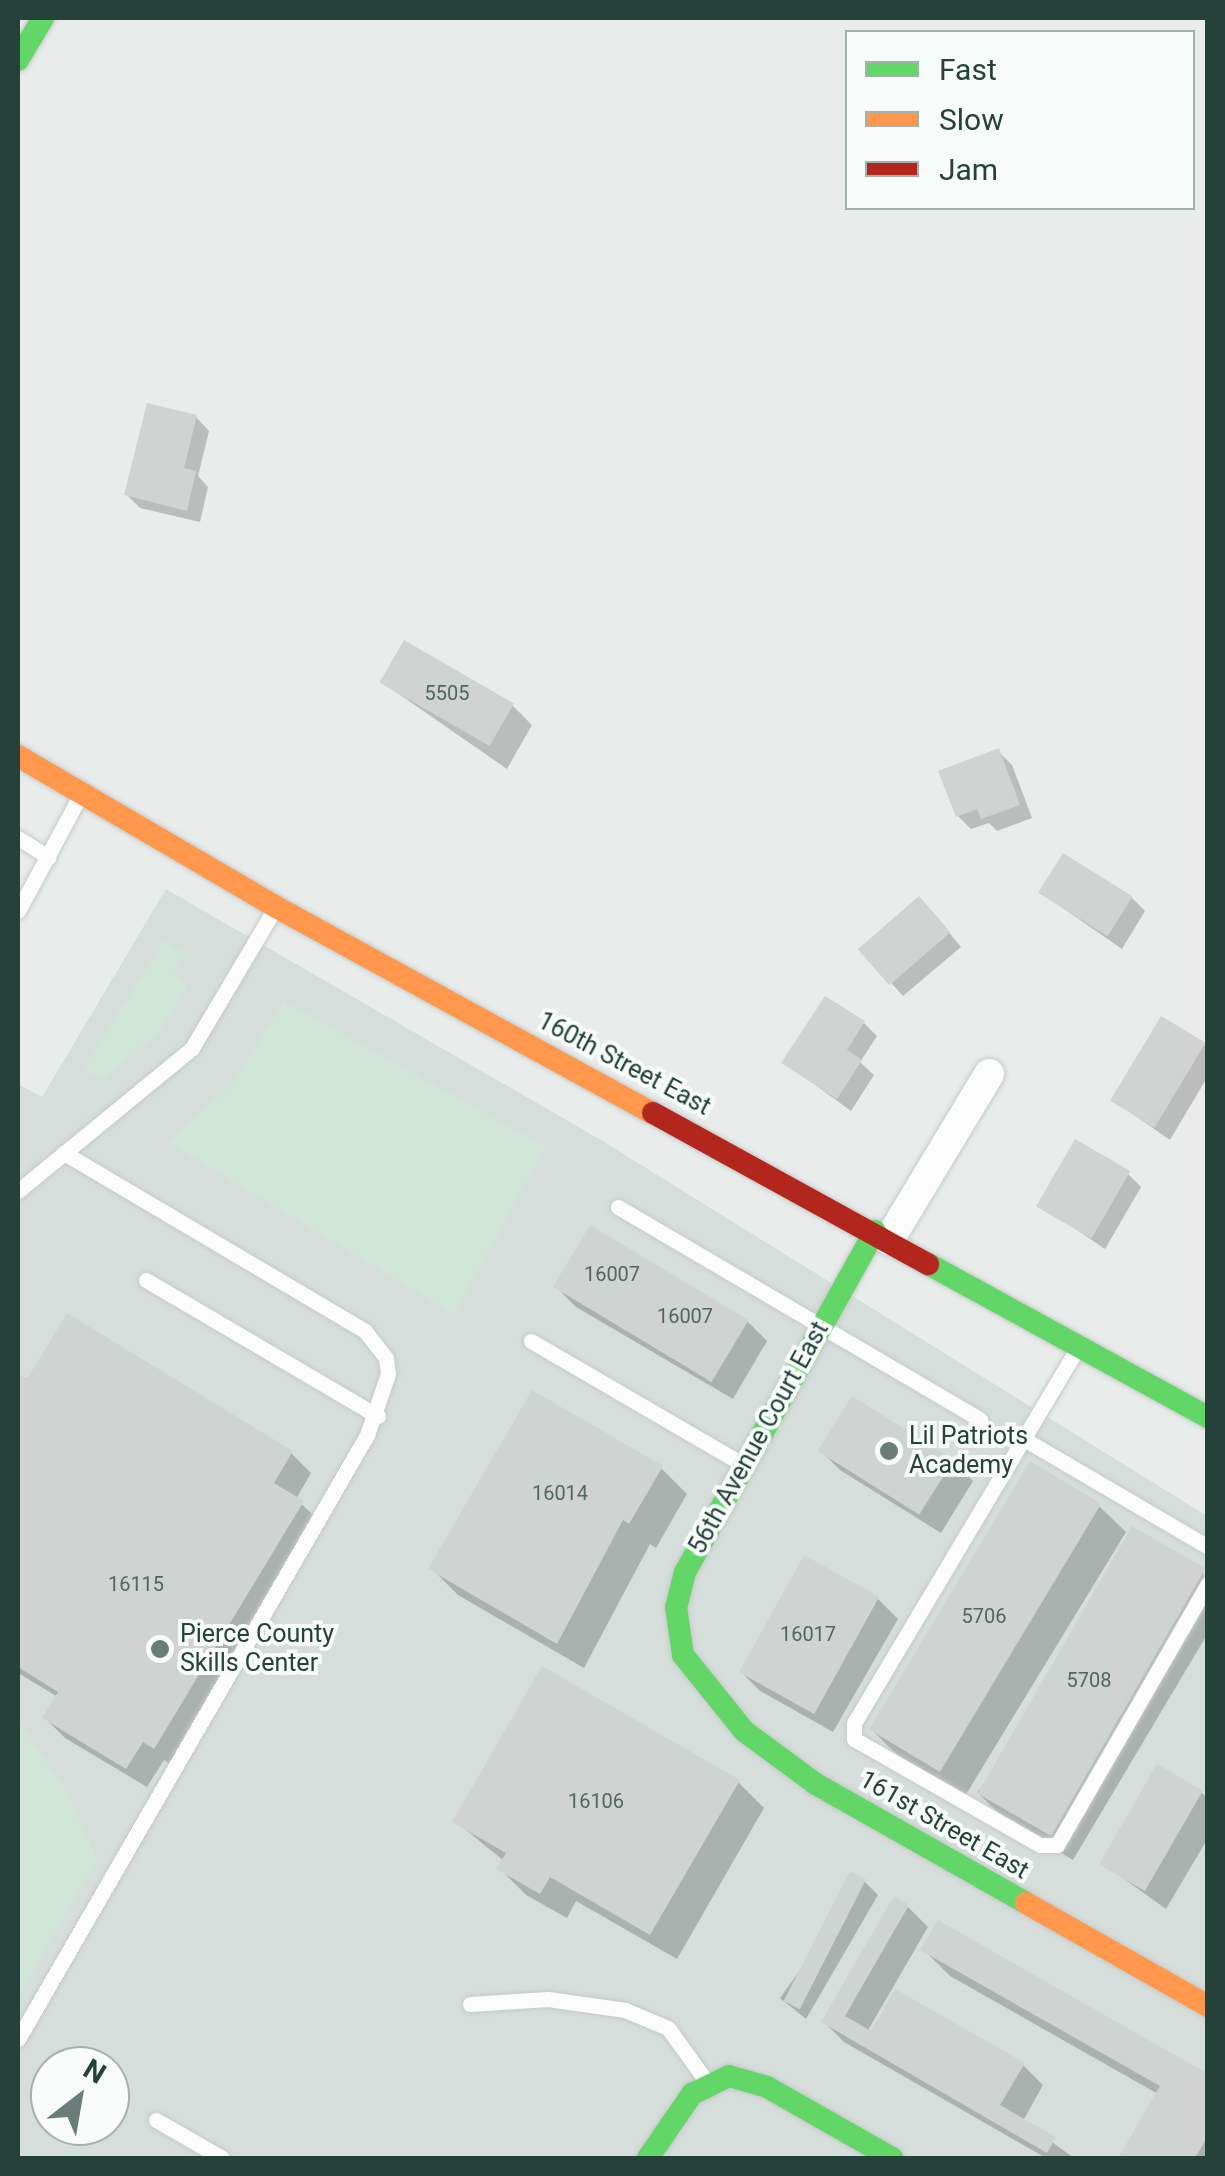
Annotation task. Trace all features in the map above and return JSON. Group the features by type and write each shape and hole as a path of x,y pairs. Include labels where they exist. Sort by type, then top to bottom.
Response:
{"street":[{"path":"18,60 43,18"},
{"name":"160th Street East","path":"18,756 276,907 1208,1417"},
{"name":"56th Avenue Court East","path":"683,1655 676,1607 685,1572 742,1464 821,1327 990,1074"},
{"name":"161st Street East","path":"683,1655 744,1731 816,1784 1208,2006"},
{"path":"648,2158 707,2082 729,2076 767,2086 892,2158"}],"lane":[{"path":"18,911 82,793"},
{"path":"18,838 48,857"},
{"path":"18,1191 192,1048 276,907"},
{"path":"18,2039 378,1416 386,1358 365,1331 64,1153"},
{"path":"618,1208 980,1419"},
{"path":"146,1280 378,1416"},
{"path":"531,1341 742,1464"},
{"path":"1080,1346 854,1723 854,1739 1040,1845 1056,1845 1208,1583"},
{"path":"1024,1439 1208,1547"},
{"path":"470,2004 548,1999 625,2010 668,2028 707,2082"},
{"path":"156,2120 222,2158"}],"shaded area":[{"path":"166,889 601,1140 1207,1516 1207,2158 18,2158 18,1084 42,1097"}],"green space":[{"path":"164,941 185,954 174,972 187,987 159,1033 102,1080 83,1069"},
{"path":"284,1001 546,1147 454,1314 168,1142 232,1085"},
{"path":"18,1720 66,1790 97,1859 18,1998"}],"building":[{"path":"147,403 197,415 184,468 196,471 187,511 124,495"},
{"path":"404,640 514,703 489,746 380,682"},
{"path":"999,748 1020,805 981,819 977,809 956,817 938,771"},
{"path":"1063,853 1133,896 1108,936 1038,893"},
{"path":"919,896 950,932 889,985 858,949"},
{"path":"825,996 865,1021 847,1050 862,1060 837,1099 781,1063"},
{"path":"1161,1016 1206,1043 1155,1128 1110,1101"},
{"path":"1075,1139 1130,1171 1091,1239 1036,1207"},
{"path":"590,1225 749,1320 711,1382 553,1287"},
{"path":"67,1313 293,1451 274,1483 304,1501 154,1749 143,1742 126,1769 42,1718 58,1692 18,1667 18,1373 27,1379"},
{"path":"532,1390 663,1466 629,1524 623,1520 557,1644 428,1569"},
{"path":"852,1396 954,1460 919,1515 818,1451"},
{"path":"1030,1461 1101,1504 940,1772 869,1729"},
{"path":"1132,1526 1206,1568 1051,1836 978,1794"},
{"path":"804,1555 879,1597 814,1714 739,1672"},
{"path":"542,1666 740,1780 650,1935 550,1877 540,1894 496,1869 506,1853 452,1822"},
{"path":"1157,1764 1203,1790 1145,1891 1099,1864"},
{"path":"850,1871 866,1879 800,2009 784,2001"},
{"path":"894,1896 909,1905 845,2016 871,2031 895,1989 1025,2063 1000,2105 1056,2137 1047,2153 821,2022"},
{"path":"938,1920 1208,2074 1208,2136 1195,2158 1118,2158 1160,2086 920,1950"}],"traffic: fast":[{"path":"18,60 43,18"},
{"path":"875,1231 685,1572 676,1607 683,1655 744,1731 816,1784 1026,1903"},
{"path":"928,1264 1208,1417"},
{"path":"648,2158 692,2094 729,2076 767,2087 892,2158"}],"traffic: slow":[{"path":"18,756 276,907 653,1113"},
{"path":"1026,1903 1208,2006"}],"traffic: jam":[{"path":"653,1113 928,1264"}],"place":[{"name":"Lil Patriots Academy","path":"889,1451"},
{"name":"Pierce County Skills Center","path":"160,1649"}]}
